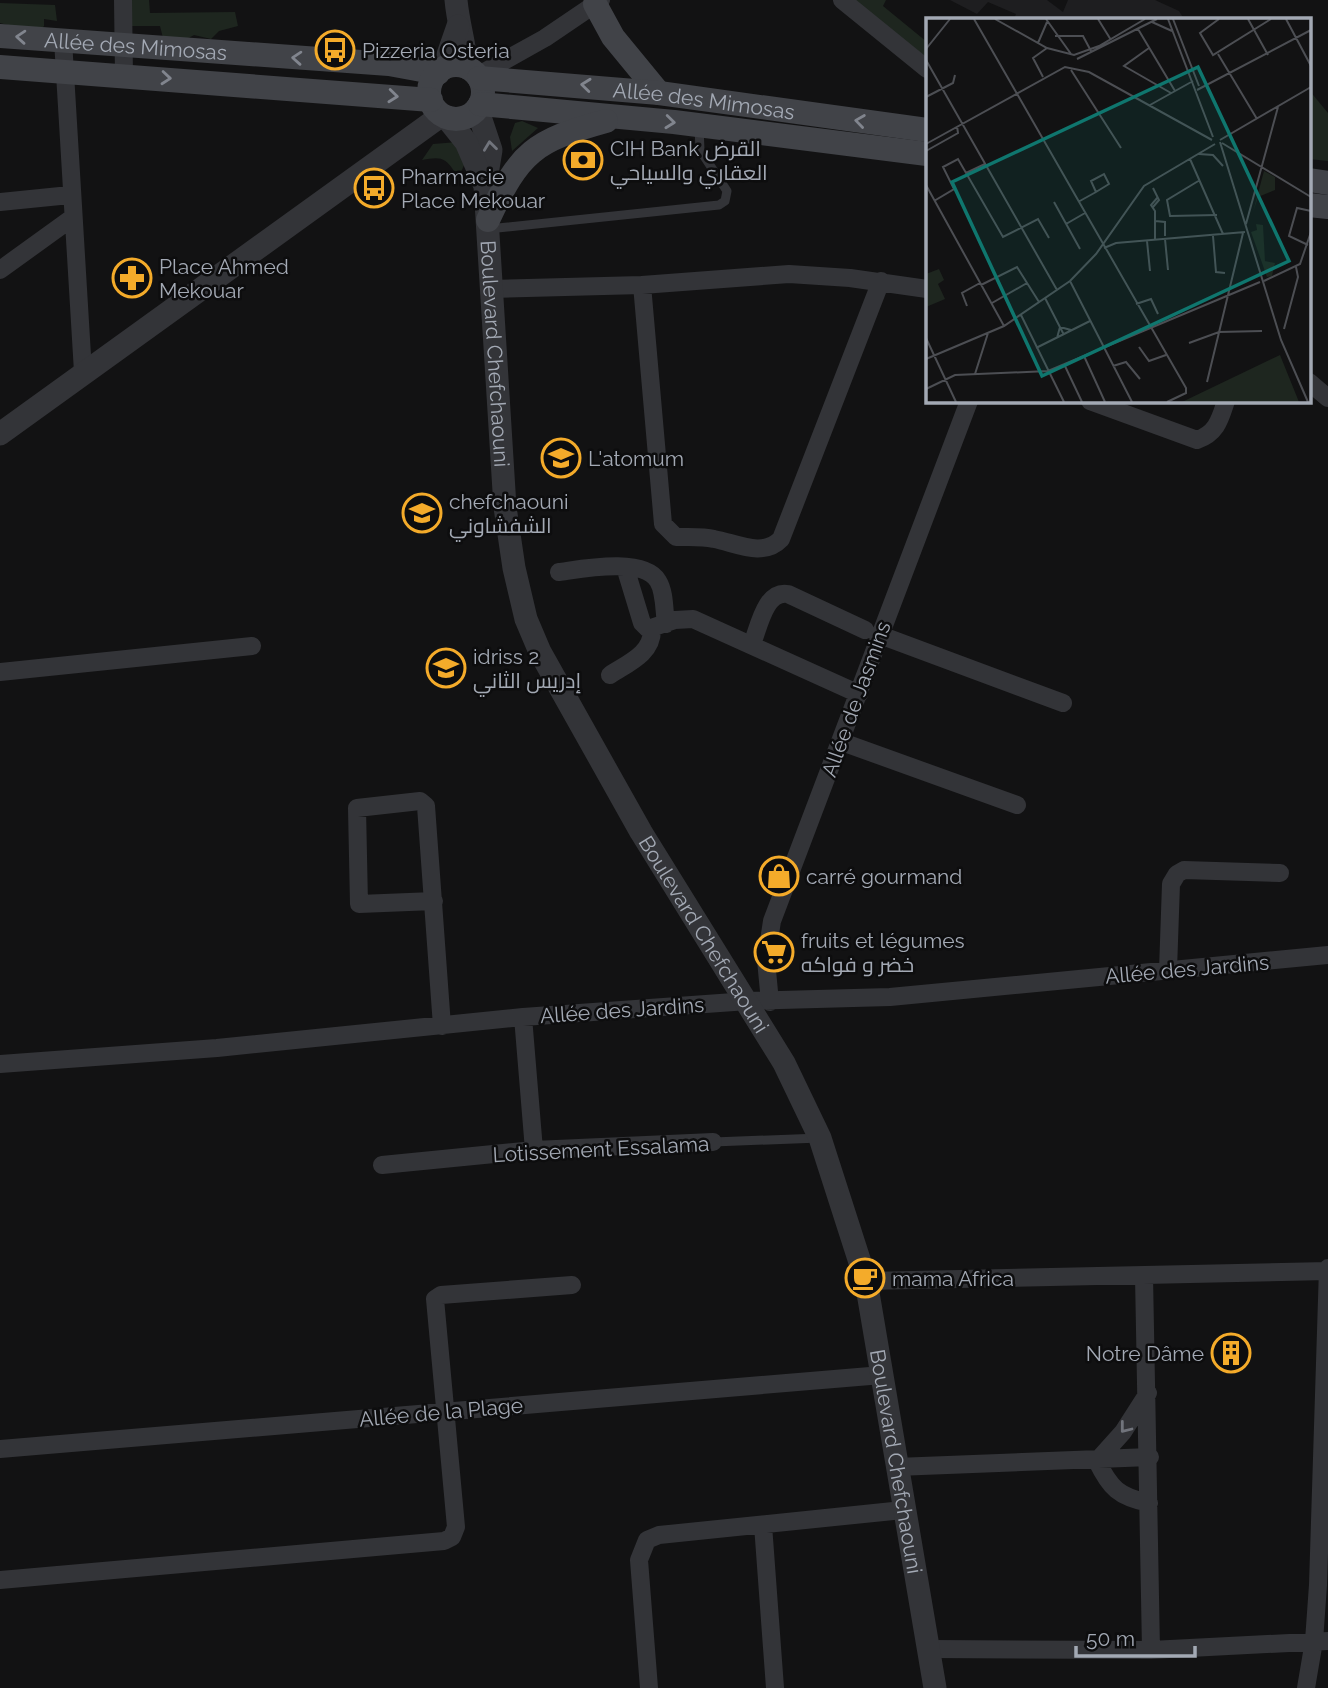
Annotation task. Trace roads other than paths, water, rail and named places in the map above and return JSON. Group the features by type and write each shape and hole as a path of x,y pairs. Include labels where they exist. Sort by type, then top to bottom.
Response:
{"main road":[{"path":"598,2 612,37 659,93"},
{"name":"Allée des Mimosas","path":"0,36 389,65 659,93 926,130"},
{"name":"Allée des Mimosas","path":"0,67 124,75 439,111"},
{"path":"461,73 483,91 479,106 464,117 439,111 430,85 461,73"},
{"name":"Allée des Mimosas","path":"479,106 699,125 926,154"},
{"path":"488,225 507,183 535,148 555,135 621,117"},
{"path":"1310,180 1328,183"},
{"path":"1310,205 1328,207"}],"street":[{"path":"123,0 124,75"},
{"path":"456,0 458,26 465,48 461,73"},
{"path":"842,0 926,68"},
{"path":"461,73 545,38 598,2"},
{"path":"63,40 70,195 83,372"},
{"name":"Boulevard Chefchaouni","path":"479,106 491,150 485,186 505,507 514,568 526,619 540,652 641,832 759,1002 784,1063 820,1138 866,1281 935,1688"},
{"path":"0,434 439,111"},
{"name":"Boulevard Chefchaouni","path":"439,111 466,142 485,186"},
{"path":"0,202 70,195"},
{"path":"0,270 72,218"},
{"path":"491,289 642,285 778,274 881,281 926,289"},
{"path":"642,285 663,524 676,537 711,538 760,550 773,547 781,539 881,281"},
{"path":"1310,383 1328,398"},
{"name":"Allée de Jasmins","path":"759,1002 772,921 859,694 872,632 969,402"},
{"path":"1093,402 1198,440 1209,436 1218,425 1226,402"},
{"path":"559,572 625,567 646,570 656,577 661,588 659,627 644,653 610,675"},
{"path":"625,567 642,623 659,627 693,619 859,694"},
{"path":"752,645 770,599 779,593 789,594 872,632 1063,703"},
{"path":"0,672 252,646"},
{"path":"842,742 1017,805"},
{"path":"434,901 359,904 357,808 424,802 434,901 442,1026"},
{"path":"1168,970 1171,884 1177,874 1184,870 1280,873"},
{"name":"Allée des Jardins","path":"0,1064 217,1048 523,1017 759,1002 890,997 1328,955"},
{"path":"523,1017 534,1150"},
{"name":"Lotissement Essalama","path":"382,1165 534,1150 713,1142"},
{"path":"866,1281 1328,1270 1321,1641 1306,1688"},
{"path":"1144,1276 1150,1457 1152,1650"},
{"path":"0,1580 444,1541 452,1537 456,1527 435,1298 441,1295 572,1285"},
{"name":"Allée de la Plage","path":"0,1449 882,1375"},
{"path":"1097,1461 1123,1432 1148,1393"},
{"path":"896,1467 1150,1457"},
{"path":"1097,1461 1110,1487 1128,1497 1149,1503"},
{"path":"649,1688 639,1560 644,1545 659,1535 903,1510"},
{"path":"763,1525 775,1688"},
{"path":"929,1649 1152,1650 1321,1641"}],"lane":[{"path":"488,225 719,205 724,201 727,191 700,150 699,125"},
{"name":"Lotissement Essalama","path":"713,1142 820,1138"}],"place":[{"name":"Pizzeria Osteria","path":"335,50"},
{"name":"CIH Bank القرض العقاري والسياحي","path":"583,160"},
{"name":"Pharmacie Place Mekouar","path":"374,188"},
{"name":"Place Ahmed Mekouar","path":"132,278"},
{"name":"L'atomum","path":"561,458"},
{"name":"chefchaouni الشفشاوني","path":"422,513"},
{"name":"idriss 2 إدريس الثاني","path":"446,668"},
{"name":"carré gourmand","path":"779,876"},
{"name":"fruits et légumes خضر و فواكه","path":"774,952"},
{"name":"mama Africa","path":"865,1278"},
{"name":"Notre Dâme","path":"1231,1353"}]}
